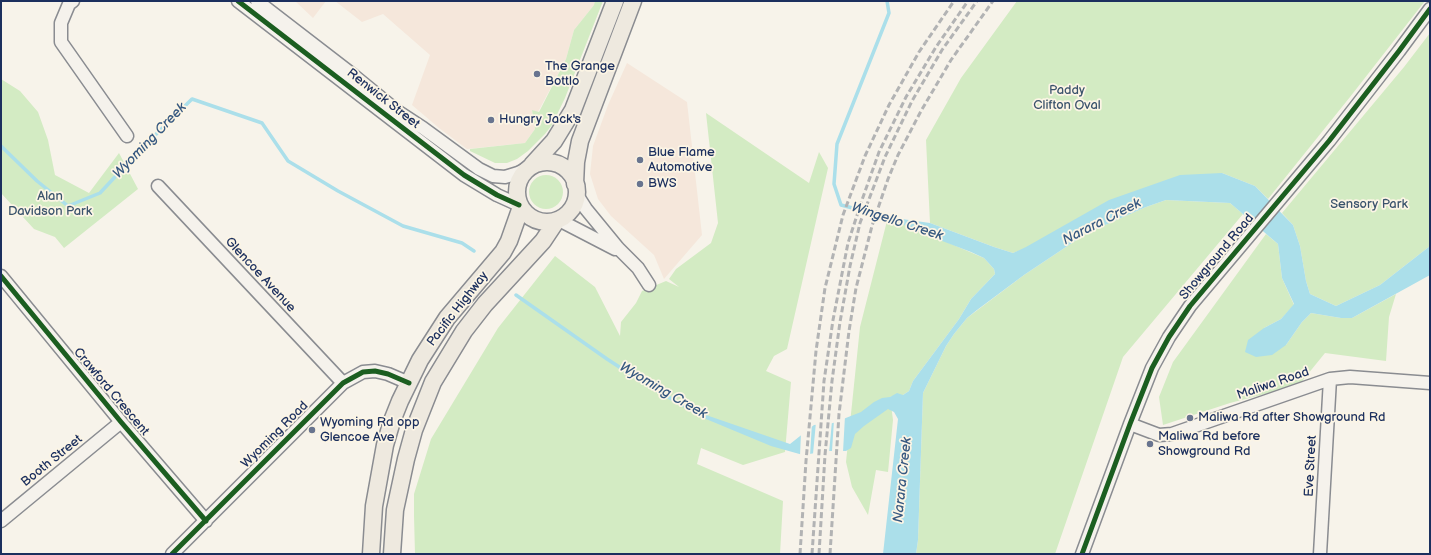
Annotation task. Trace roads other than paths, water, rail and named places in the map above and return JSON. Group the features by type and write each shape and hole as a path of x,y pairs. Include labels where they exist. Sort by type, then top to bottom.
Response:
{"main road":[{"path":"615,1 573,110 554,142 522,175 518,184 516,193 520,206 527,215 535,220 544,222 558,220 567,214 573,207 576,198 576,162 580,141 633,1"},
{"path":"530,167 546,162 560,165 568,171 576,186"},
{"name":"Pacific Highway","path":"371,554 374,506 385,445 392,421 428,346 447,318 503,252 520,206"},
{"name":"Pacific Highway","path":"392,554 395,510 406,459 414,430 433,382 457,340 480,310 543,241 558,220"},
{"path":"409,383 416,382 423,378 444,351 457,340"}],"street":[{"path":"73,1 69,4 61,23 61,42 128,136"},
{"name":"Renwick Street","path":"238,1 448,163 480,186 520,206"},
{"path":"246,1 273,21 282,26 293,28 300,42 343,75 371,104"},
{"name":"Renwick Street","path":"257,1 397,111 417,123 473,166 488,174 504,176 518,173 530,167"},
{"name":"Showground Road","path":"1082,554 1152,368 1169,337 1190,306 1329,141 1430,9"},
{"path":"417,123 417,132 441,151 448,163"},
{"name":"Glencoe Avenue","path":"158,186 343,383"},
{"path":"576,186 586,209 638,268 649,286"},
{"path":"558,220 626,256"},
{"name":"Crawford Crescent","path":"1,276 121,422 206,521"},
{"name":"Wyoming Road","path":"172,554 343,383 363,372 375,371 388,374 409,383"},
{"name":"Maliwa Road","path":"1130,424 1160,435 1172,434 1330,379 1350,377 1430,382"},
{"name":"Eve Street","path":"1320,554 1330,379"},
{"name":"Booth Street","path":"1,521 121,422"}],"water":[{"name":"Narara Creek","path":"1222,173 1255,186 1293,225 1300,246 1306,281 1310,294 1336,306 1380,285 1430,246 1430,275 1352,318 1341,318 1311,313 1302,322 1286,345 1272,355 1256,357 1245,352 1248,340 1264,328 1281,319 1294,304 1282,278 1278,244 1230,203 1166,200 1146,207 1087,233 1024,275 967,318 946,346 923,393 918,540 916,554 883,554 898,419 894,412 888,409 864,426 855,434 851,448 846,451 828,451 803,455 771,446 706,419 701,415 706,415 790,444 814,425 833,423 861,412 882,398 890,397 897,393 903,395 909,391 913,381 959,319 971,299 995,274 994,269 984,258 916,231 888,217 930,223 1013,253 1109,200 1180,175"}],"waterway":[{"name":"Wingello Creek","path":"887,1 889,13 837,144 834,184 841,205 891,218"},
{"name":"Wyoming Creek","path":"1,146 37,181 68,206 100,193 140,150 192,99 262,123 288,161 338,191 403,226 462,243 474,251"},
{"name":"Wyoming Creek","path":"516,295 607,359 647,385 704,417"}],"railway":[{"path":"800,554 806,461 816,351 825,288 843,215 865,156 889,105 919,52 954,1"},
{"path":"812,554 824,381 833,320 848,243 879,152 906,97 936,47 968,1"},
{"path":"819,554 825,455 832,381 840,322 850,266 860,223 885,157 912,101 942,50 977,1"},
{"path":"830,554 839,414 849,331 856,288 872,226 898,155 921,111 951,60 993,1"}],"place":[{"name":"The Grange Bottlo","path":"537,74"},
{"name":"Hungry Jack's","path":"491,120"},
{"name":"Blue Flame Automotive","path":"640,160"},
{"name":"BWS","path":"640,184"},
{"name":"Maliwa Rd after Showground Rd","path":"1190,418"},
{"name":"Wyoming Rd opp Glencoe Ave","path":"312,430"},
{"name":"Maliwa Rd before Showground Rd","path":"1150,444"}],"park label":[{"name":"Paddy Clifton Oval","path":"1067,98"},
{"name":"Alan Davidson Park","path":"50,204"},
{"name":"Sensory Park","path":"1369,205"}]}
